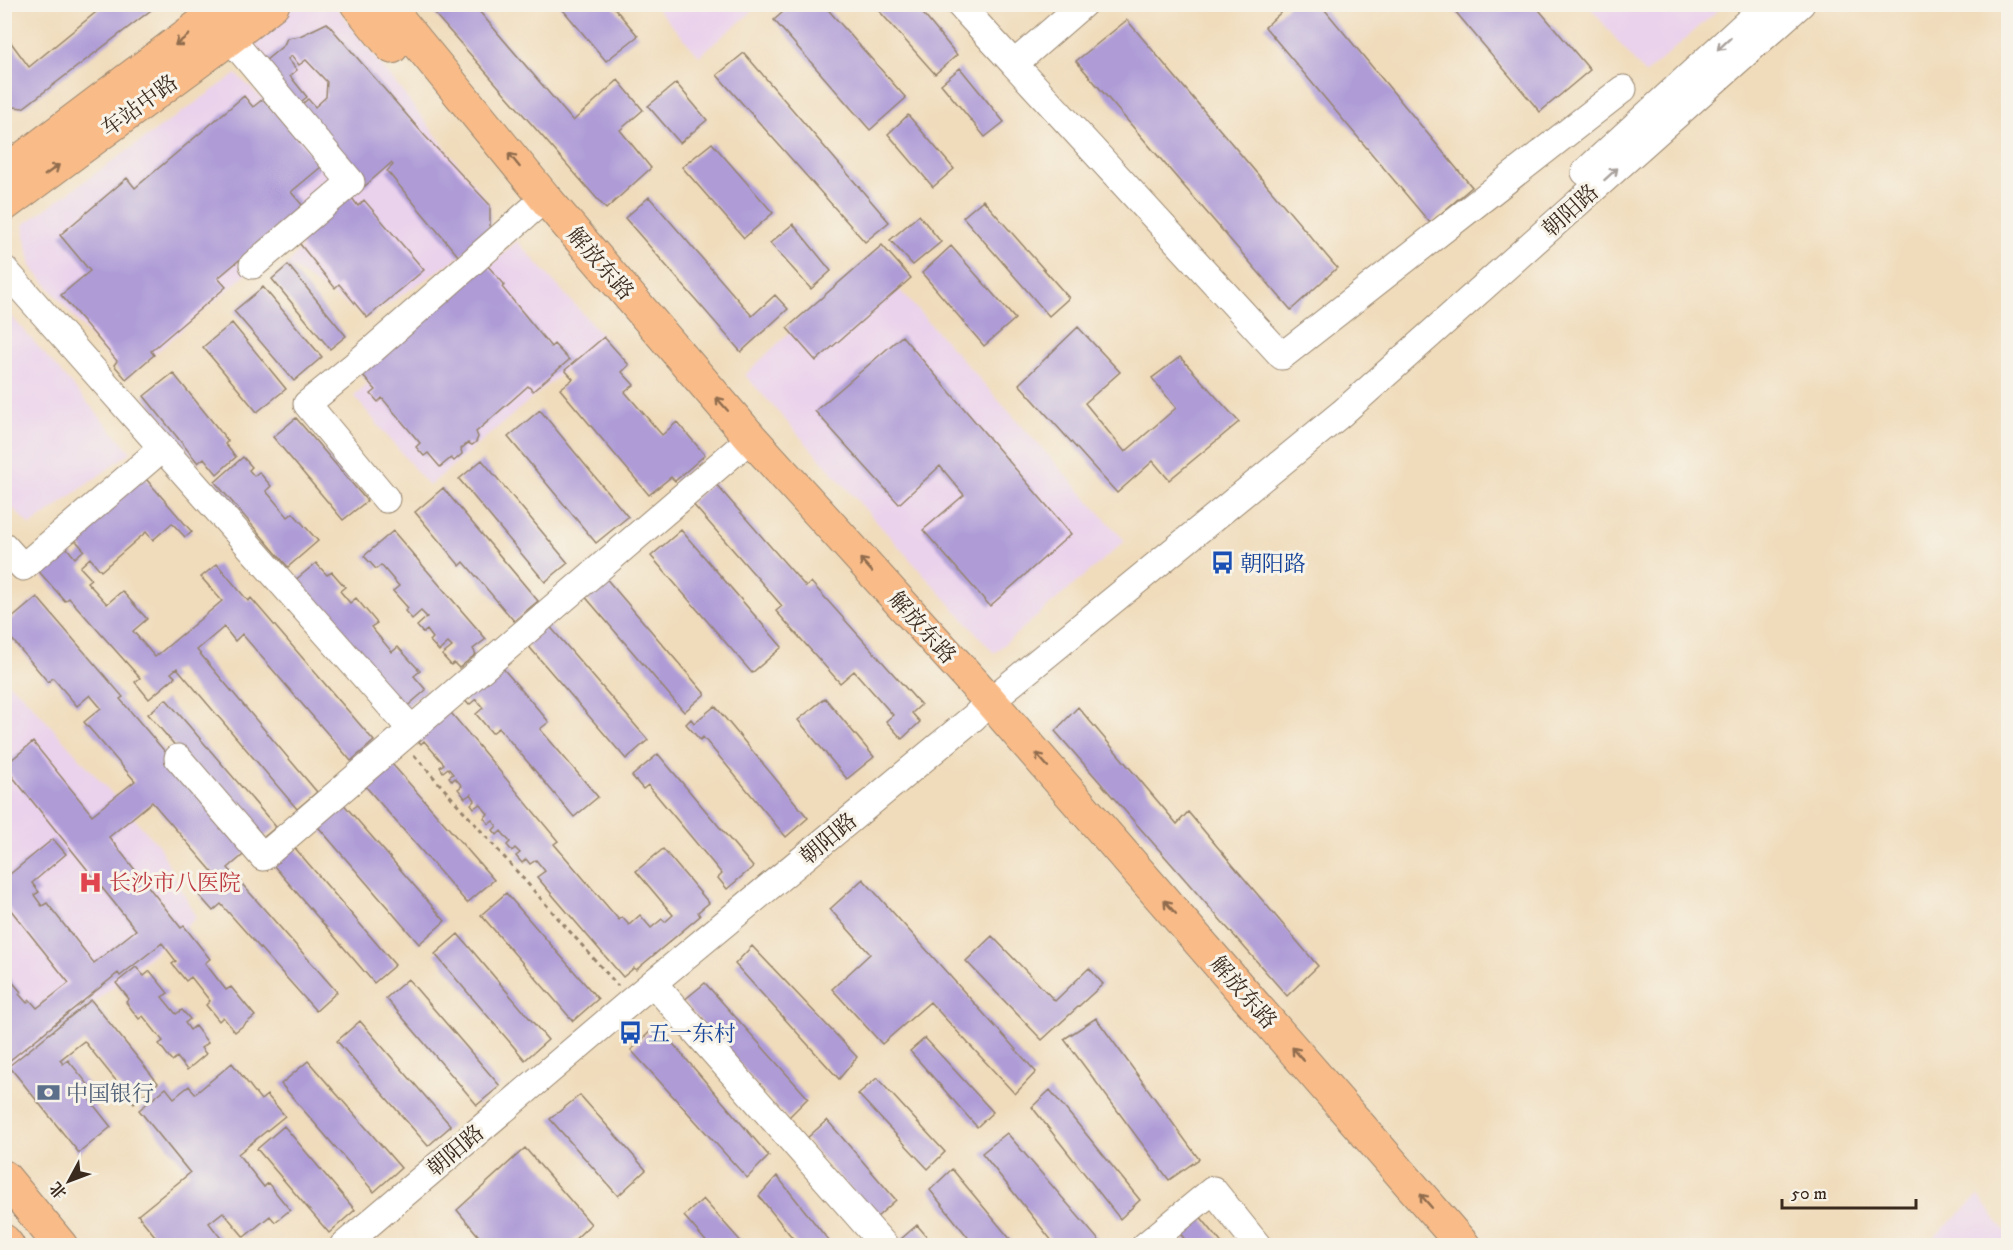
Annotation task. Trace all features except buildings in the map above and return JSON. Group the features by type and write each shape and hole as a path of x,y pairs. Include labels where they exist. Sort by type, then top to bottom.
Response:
{"main road":[{"name":"车站中路","path":"6,169 228,4"},
{"name":"车站中路","path":"4,205 273,4"},
{"name":"解放东路","path":"357,4 537,206 743,445 1464,1245"},
{"name":"解放东路","path":"386,4 537,206"},
{"name":"解放东路","path":"978,705 1436,1245"},
{"path":"4,1177 61,1245"},
{"path":"4,1241 8,1245"}],"street":[{"path":"960,4 1282,356 1623,89"},
{"path":"1014,64 1083,4"},
{"name":"朝阳路","path":"343,1245 1334,403 1767,4"},
{"name":"朝阳路","path":"323,1245 623,992 1342,413 1801,4"},
{"path":"230,38 351,182 253,265"},
{"path":"386,498 307,404 537,206"},
{"path":"4,269 406,734"},
{"path":"178,758 263,857 743,445"},
{"path":"4,546 23,567 153,456"},
{"path":"653,983 885,1245"},
{"path":"1145,1245 1213,1190 1258,1245"}],"path":[{"path":"406,734 623,992"}],"shaded area":[{"path":"304,4 335,5 490,205 459,257 367,318 288,265 348,185 126,379 31,266 23,225 236,74 348,179 245,31"},
{"path":"654,5 760,5 699,56"},
{"path":"1588,5 1724,5 1645,74"},
{"path":"517,241 604,337 429,486 354,396"},
{"path":"869,256 1125,541 994,653 745,375"},
{"path":"5,309 131,452 30,526 5,500"},
{"name":"长沙市八医院","path":"4,680 22,694 159,846 196,918 5,1076"},
{"path":"1979,1196 2008,1236 2008,1245 1925,1245"}],"place":[{"name":"朝阳路","path":"1222,563"},
{"name":"长沙市八医院","path":"91,882"},
{"name":"五一东村","path":"630,1033"},
{"name":"中国银行","path":"48,1093"}]}
